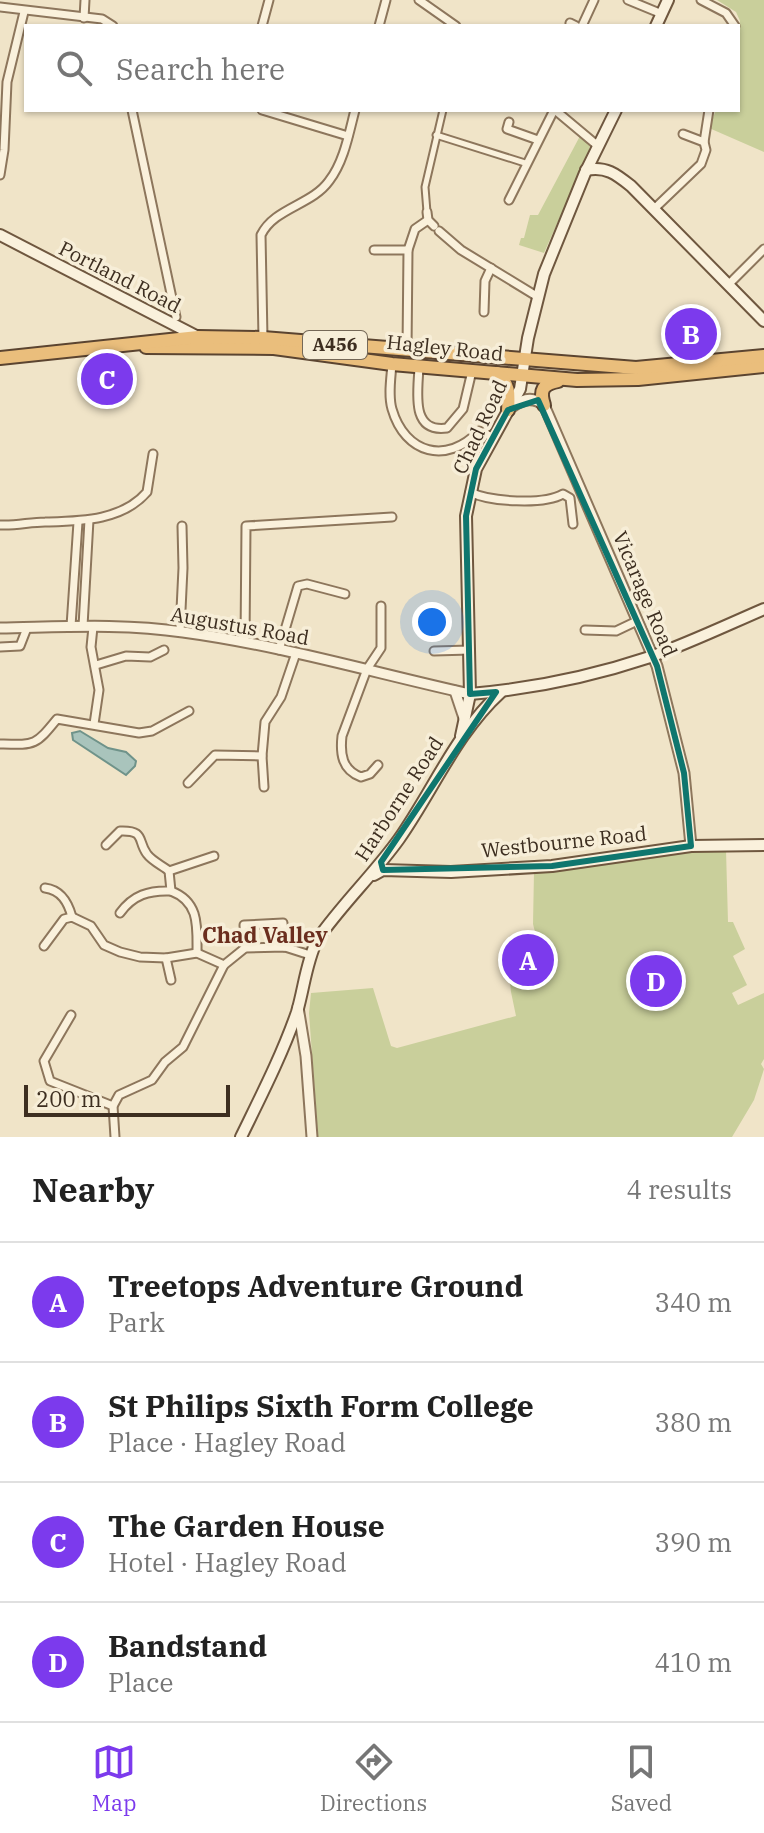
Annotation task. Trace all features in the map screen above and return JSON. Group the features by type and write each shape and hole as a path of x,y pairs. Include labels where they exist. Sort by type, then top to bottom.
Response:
{"highway":[{"name":"Hagley Road","path":"122,347 163,339 263,338 524,360 637,374 764,366"},
{"name":"Hagley Road","path":"0,358 122,347 226,346 307,350 392,364 586,381 764,356"},
{"path":"409,351 419,360 419,367"},
{"path":"524,360 543,369 573,372 586,381"},
{"path":"497,373 506,381 508,410"},
{"path":"544,405 541,392 547,383 565,380"}],"main road":[{"path":"657,24 668,0"},
{"path":"523,377 538,297 559,233 615,112"},
{"path":"598,146 600,157 608,169 631,186 764,321"},
{"path":"586,170 598,167 608,169"},
{"name":"Portland Road","path":"0,235 198,337 226,346"},
{"name":"Chad Road","path":"464,691 470,650 465,552 470,492 476,469 520,389 523,377"},
{"path":"464,691 501,692 653,656 764,609"},
{"name":"Harborne Road","path":"461,736 465,722 464,691"},
{"name":"Harborne Road","path":"241,1137 287,1039 310,955 328,925 382,866 461,736 483,708 501,692"},
{"name":"Westbourne Road","path":"382,866 451,872 552,866 691,846 764,845"}],"street":[{"path":"84,18 85,0"},
{"path":"263,24 269,0"},
{"path":"380,24 386,0"},
{"path":"419,0 431,3 453,24"},
{"path":"577,24 594,0"},
{"path":"628,0 662,14"},
{"path":"701,0 726,13 734,24"},
{"path":"0,7 110,23"},
{"path":"0,175 7,82 24,12"},
{"path":"437,24 443,16"},
{"path":"132,112 176,317"},
{"path":"269,112 348,136"},
{"path":"263,338 261,235 271,222 319,192 330,181 354,112"},
{"path":"442,112 425,187 432,222 452,243 538,297"},
{"path":"509,200 553,112"},
{"path":"556,112 598,146"},
{"path":"654,209 701,164 706,150 704,142 709,112"},
{"path":"509,122 507,129 538,140"},
{"path":"683,134 704,142"},
{"path":"436,135 525,163"},
{"path":"409,351 408,250 415,229 432,222"},
{"path":"728,285 764,249"},
{"path":"374,250 408,250"},
{"path":"484,312 485,281 491,268"},
{"path":"392,364 392,408 406,436 416,444 438,452 454,450 479,431 492,437"},
{"path":"419,367 422,420 428,427 438,429 447,428 463,409 472,371"},
{"path":"508,410 526,399 538,400 544,405"},
{"name":"Vicarage Road","path":"544,405 653,656 684,773 691,846"},
{"path":"0,525 78,522 105,517 144,497 153,454"},
{"path":"470,492 493,500 554,499 579,489"},
{"path":"563,494 570,498 573,524"},
{"path":"245,641 246,526 392,517"},
{"path":"89,520 88,626 99,690 94,724"},
{"path":"71,626 78,522"},
{"path":"180,631 182,526"},
{"path":"279,650 298,586 307,584 345,594"},
{"path":"378,765 370,774 361,777 351,774 342,756 342,736 367,669 381,648 381,606"},
{"path":"585,630 616,631 637,621"},
{"name":"Augustus Road","path":"0,628 88,626 180,631 245,641 464,691"},
{"path":"0,647 20,646 27,628"},
{"path":"96,665 126,656 150,657 164,650"},
{"path":"434,651 470,650"},
{"path":"264,787 262,756 265,722 281,697 296,653"},
{"path":"0,744 33,744 57,719 139,733 152,731 189,711"},
{"path":"188,783 215,755 262,756"},
{"path":"106,845 120,831 129,831 143,840 147,854 169,871 171,891"},
{"path":"169,871 214,856"},
{"path":"45,888 55,889 63,897 72,917"},
{"path":"120,913 138,895 171,891 180,895 195,913 197,953"},
{"path":"44,946 64,919 72,917 91,926 104,945 120,952 166,958 197,953 224,965"},
{"path":"245,948 244,925 283,923 285,947"},
{"path":"115,1137 113,1106 119,1095 152,1080 165,1062 183,1047 224,965 245,948 285,947 310,955"},
{"path":"166,958 171,980"},
{"path":"298,1007 306,1056 312,1137"},
{"path":"71,1015 44,1061 50,1081 113,1106"}],"highlighted area":[{"path":"538,400 657,666 684,773 691,846 552,866 383,870 381,862 496,692 470,694 466,516 476,469 508,410"}],"green space":[{"path":"717,0 764,0 764,152 709,128 715,112 740,112 740,21 736,12"},
{"path":"580,136 590,146 588,154 544,253 519,245 530,215 538,215"},
{"path":"726,850 728,922 733,922 745,949 733,956 747,985 732,993 738,1005 764,993 764,1059 761,1064 764,1069 754,1100 732,1137 318,1137 309,1013 311,993 373,988 391,1046 397,1048 516,1016 506,946 538,944 533,924 534,872"}],"water":[{"path":"80,731 108,748 126,752 136,761 135,766 126,775 73,740 72,733"}],"place":[{"name":"St Philips Sixth Form College","path":"691,334"},
{"name":"The Garden House","path":"107,379"},
{"name":"Treetops Adventure Ground","path":"528,960"},
{"name":"Bandstand","path":"656,981"}],"district":[{"name":"Chad Valley","path":"265,935"}]}
